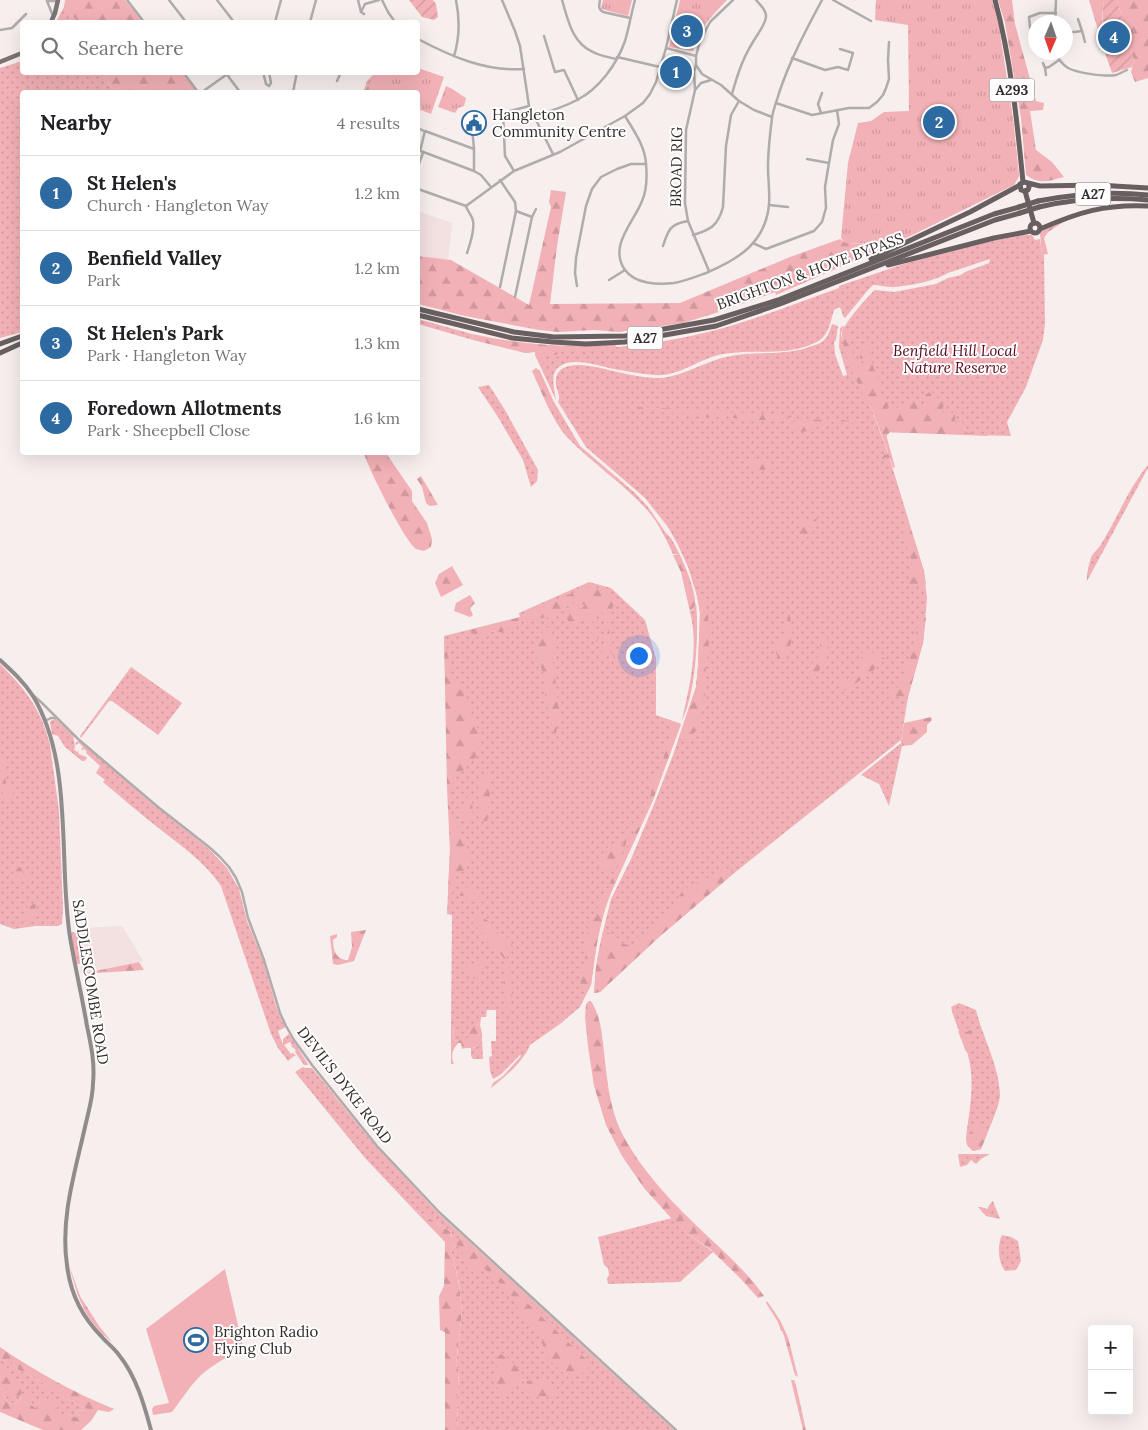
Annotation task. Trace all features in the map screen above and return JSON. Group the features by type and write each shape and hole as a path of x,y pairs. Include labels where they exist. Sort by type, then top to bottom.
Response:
{"highway":[{"name":"A293","path":"995,0 1002,24 1016,110 1024,184"},
{"name":"A27","path":"844,273 1024,184 1148,188"},
{"path":"1024,184 1029,188 1025,191 1034,223 1038,224 1040,228 1036,233 1031,231 1030,226 1034,223"},
{"name":"BRIGHTON & HOVE BYPASS","path":"420,315 512,338 586,344 625,342 716,326 780,304 1038,204 1072,195 1096,193 1148,195"},
{"name":"BRIGHTON & HOVE BYPASS","path":"1038,204 1100,199 1148,200"},
{"name":"A27","path":"1040,228 1086,211 1119,206 1148,206"},
{"name":"BRIGHTON & HOVE BYPASS","path":"420,309 514,332 554,336 625,336 714,320 778,300 994,214 1020,210"},
{"name":"A27","path":"866,271 994,238 1031,231"},
{"path":"0,344 20,337"},
{"path":"0,352 20,344"}],"main road":[{"path":"52,20 58,0"},
{"path":"0,62 20,55"}],"street":[{"path":"54,16 51,14 47,1 58,0"},
{"path":"127,0 142,20"},
{"path":"169,0 184,20"},
{"path":"217,0 232,20"},
{"path":"276,20 281,0"},
{"path":"311,20 316,0"},
{"path":"358,1 365,4 380,0 393,20"},
{"path":"454,56 460,30 456,0"},
{"path":"502,0 515,31 524,69 529,106 553,154"},
{"path":"562,0 575,37 583,46 594,52 660,67"},
{"path":"600,0 600,10 603,12 630,18"},
{"path":"534,116 578,100 589,93 606,76 625,42 635,0"},
{"path":"466,206 514,171 553,154 625,116 643,103 654,87 666,48 677,0"},
{"path":"666,48 696,56 700,42 710,22 733,0"},
{"path":"732,94 743,60 764,25 766,17 764,10 756,0"},
{"path":"625,116 644,148 646,164 645,189 642,201 619,247 620,260 625,270 633,277 647,282 665,284 686,281 738,258 753,243 763,228 769,205 768,165 772,117 792,58 822,0"},
{"path":"833,0 871,21"},
{"path":"1037,15 1056,13 1056,0"},
{"path":"358,1 362,13 365,4"},
{"path":"0,30 12,28 26,14"},
{"path":"1078,19 1085,42"},
{"path":"1073,32 1082,31"},
{"path":"544,36 555,72 564,70 578,100"},
{"path":"420,40 454,56 481,65 504,69 524,69"},
{"path":"776,103 812,114 849,108 869,108 883,95 889,79 888,60 890,42"},
{"path":"792,58 825,70 838,67 848,70 853,54 840,50"},
{"name":"BROAD RIG","path":"696,56 694,72 695,90 686,130 685,203 688,221 709,271"},
{"path":"1045,68 1059,60 1069,68 1087,73 1111,76 1127,70"},
{"path":"1042,63 1046,75"},
{"path":"696,65 702,74 721,85 739,101 754,110 772,117"},
{"path":"184,75 196,90"},
{"path":"205,90 225,75"},
{"path":"227,75 238,90"},
{"path":"264,75 266,84 269,86 271,83 270,75"},
{"path":"293,90 296,75"},
{"path":"337,81 340,75"},
{"path":"695,90 701,83 711,80"},
{"path":"820,113 818,104 822,93"},
{"path":"693,235 709,230 721,217 726,146 731,115 739,101"},
{"path":"514,171 505,156 503,113 529,106"},
{"path":"753,243 766,249 814,230 822,222 826,208 829,163 839,124 837,110"},
{"path":"468,125 472,126 474,171"},
{"path":"420,129 424,130"},
{"path":"474,149 425,132 420,151 474,171 481,175 491,186"},
{"path":"807,159 829,163"},
{"path":"577,286 575,274 576,258 586,206 592,189 601,177 616,168 631,164 646,164"},
{"path":"500,180 515,202 516,210 500,287"},
{"path":"420,190 466,206"},
{"path":"769,205 788,207"},
{"path":"466,206 474,224 467,253"},
{"path":"515,297 532,217 536,209"},
{"path":"516,210 532,217"},
{"path":"663,246 674,224 688,221"},
{"path":"610,280 625,270"},
{"name":"DEVIL'S DYKE ROAD","path":"0,660 20,680 32,696 42,703 78,739 209,847 229,867 242,892 248,918 286,1026 312,1065 377,1146 440,1213 676,1430"},
{"name":"SADDLESCOMBE ROAD","path":"32,696 45,721 55,756 59,785 70,938 93,1058 92,1093 72,1185 65,1230 66,1263 71,1287 79,1306 88,1321 126,1365 142,1402 151,1430"},
{"path":"45,721 57,718"}],"shaded area":[{"path":"420,212 452,223 448,260 420,256"},
{"path":"122,926 143,961 81,974 80,968 85,954 81,928"}],"green space":[{"path":"65,0 125,0 141,20 76,20 64,7"},
{"path":"409,0 433,0 436,4 438,17 434,20 422,17"},
{"path":"603,0 632,0 628,16 601,9"},
{"path":"680,0 727,0 702,29 693,51 669,47"},
{"path":"876,0 992,0 999,28 1013,119 1019,176 1014,185 912,235 872,244 845,243 841,238 848,163 858,123 871,121 884,112 909,111 908,25 875,20"},
{"path":"992,0 999,28 1013,119 1019,176 1014,185 904,239 776,295 775,292 683,323 619,332 594,330 558,332 465,316 420,305 420,256 451,260 529,305 551,207 549,202 551,190 566,192 550,304 680,303 790,257 840,239 844,242 859,244 882,241 913,221"},
{"path":"998,0 1012,0 1015,24 1036,101 1044,103 1043,110 1030,111 1036,150 1052,162 1064,177 1040,181 1026,175 1021,118 1005,23"},
{"path":"1089,0 1104,0 1103,22 1108,28 1109,25 1112,26 1110,32 1102,36 1099,33"},
{"path":"1104,0 1117,0 1134,61 1132,67 1112,73 1100,38 1110,32 1112,27 1109,25 1108,29 1104,22"},
{"path":"1117,0 1148,0 1148,78 1135,82 1131,72 1134,61"},
{"path":"64,7 76,20 57,20"},
{"path":"671,56 689,60 684,82 663,78"},
{"path":"20,62 20,75 105,75 113,90 20,90 20,333 0,338 0,68"},
{"path":"420,69 444,77 431,114 420,110 420,90 364,90 367,81 373,75 420,75"},
{"path":"105,75 184,75 196,90 113,90"},
{"path":"446,86 466,98 464,106 458,108 455,113 438,107"},
{"path":"1061,221 1062,223 1048,232 1044,238 1048,254 1042,255 1040,234 1045,228"},
{"name":"Benfield Hill Local Nature Reserve","path":"1023,235 1032,235 1035,240 1040,239 1042,255 1044,255 1045,324 1043,340 1026,387 1007,422 1011,436 882,432 870,405 888,453 924,571 927,599 923,643 908,697 901,740 733,874 659,937 600,992 594,993 600,944 611,899 631,859 655,802 696,687 700,613 698,599 688,567 668,527 645,498 586,447 558,402 559,395 556,379 559,371 566,367 581,365 641,377 668,377 726,357 788,352 809,347 825,339 832,324 838,326 834,342 835,354 843,376 847,375 839,347 840,328 843,326 841,334 843,343 843,332 848,322 857,309 875,290 894,292 936,284 989,263 990,259 922,283 893,287 873,285 845,318 839,307 834,310 828,330 820,340 799,348 723,354 664,375 640,373 578,362 564,364 556,370 553,378 556,400 535,352 572,346 615,345 617,347 708,332 763,315 921,258"},
{"path":"420,320 472,334 473,340 420,325"},
{"path":"843,326 847,328 852,351 860,371 864,369 862,364 864,362 860,358 861,354 865,347 871,348 872,364 880,383 881,394 884,398 883,402 889,402 890,404 887,407 890,411 893,412 895,408 910,398 919,400 917,403 920,405 925,403 927,397 925,395 931,391 944,404 942,412 949,415 957,410 955,421 962,421 965,427 962,431 988,434 988,436 890,432 887,438 895,467 893,468 890,458 887,457 881,460 883,454 887,455 888,452 870,404 864,401 850,365 843,344"},
{"path":"472,334 543,344 615,345 617,347 594,349 590,354 579,354 571,351 564,351 555,355 543,353 543,364 541,367 535,352 525,353 473,340"},
{"path":"536,368 540,371 554,402 551,404 547,405 532,371"},
{"path":"489,385 538,470 537,481 531,487 523,460 478,387"},
{"path":"554,402 580,446 635,493 648,507 671,538 680,555 673,554 656,521 639,501 588,457 565,434 547,405"},
{"path":"637,407 727,411 726,417 704,417 694,414 639,411"},
{"path":"732,412 795,416 772,420 749,420 733,418"},
{"path":"794,420 847,420 854,421 855,423 831,422 803,432 790,430 790,425"},
{"path":"365,455 387,455 412,491 412,501 427,523 432,539 431,547 424,551 416,549 411,543 387,503"},
{"path":"762,459 769,464 770,469 751,468 748,460"},
{"path":"1148,465 1087,581 1092,556 1106,536 1135,483"},
{"path":"421,476 438,505 430,506 426,503 422,487 417,479"},
{"path":"906,514 924,571 926,584 916,587 908,583 912,563 903,533"},
{"path":"817,519 811,535 801,540 798,521"},
{"path":"673,555 680,555 691,584 695,603 690,612 681,572"},
{"path":"452,566 463,585 441,597 435,583 439,574"},
{"path":"589,582 611,588 645,620 656,659 656,715 681,724 653,800 605,906 597,942 591,985 580,1007 530,1045 518,1063 491,1088 493,1083 503,1076 521,1056 493,1079 490,1071 489,1057 492,1056 491,1041 496,1041 496,1010 487,1010 486,1017 481,1017 480,1026 475,1024 468,1038 458,1041 454,1040 453,1026 451,1026 452,915 447,914 450,850 444,636 520,617 519,613"},
{"path":"591,586 608,593 621,604 613,606 610,625 610,639 618,659 615,659 609,649 606,660 603,660 602,650 607,632 605,615 600,612 594,612 591,617 598,640 596,641 585,618 581,619 581,624 577,626 568,621 564,611 567,608 577,606 581,609 585,605 572,603 553,617 540,618 530,623 524,616 524,612"},
{"path":"696,592 702,596 708,615 709,652 706,663 705,695 698,729 686,741 678,740 696,687 700,613"},
{"path":"470,595 475,603 470,608 473,615 470,617 454,611 456,603"},
{"path":"696,603 695,663 691,695 682,720 694,652 693,625 690,612"},
{"path":"789,608 793,639 780,665 775,649 785,635"},
{"path":"521,617 502,632 489,632 479,638 471,633 470,630"},
{"path":"926,617 923,643 908,697 889,696 872,707 887,692 901,686 920,618"},
{"path":"549,627 554,630 554,652 552,656 560,716 555,736 545,697 546,680 536,654 536,642 545,629"},
{"path":"444,636 450,672 461,688 479,732 478,755 454,780 451,788 451,810 470,855 466,870 455,872 451,878 459,882 452,893 448,892 450,850"},
{"path":"827,636 826,661 813,678 806,675 809,667 821,654 820,643"},
{"path":"863,648 886,659 864,678 839,694 841,679 856,678 860,674"},
{"path":"0,664 18,683 37,710 50,745 59,811 63,908 62,924 58,926 35,926 14,929 0,924"},
{"path":"131,667 182,703 158,735 112,701 109,701 81,738 80,736"},
{"path":"931,717 932,720 927,725 927,732 912,745 902,746 901,740 904,723"},
{"path":"56,719 73,735 74,749 87,758 84,761 65,747 58,736 52,734 50,722"},
{"path":"667,719 681,724 653,800 612,889 610,883 626,852 640,816 645,810 651,794 651,784 661,767 672,727 668,724"},
{"path":"80,741 149,801 208,848 227,868 239,889 247,921 264,963 276,1006 286,1027 278,1031 283,1045 283,1039 289,1034 308,1065 304,1065 290,1042 284,1045 291,1054 293,1053 296,1056 288,1061 278,1048 271,1034 221,886 191,854 103,782 105,780 96,773 100,766 84,749 81,749 83,747 79,743 75,744"},
{"path":"901,743 902,746 889,806 879,784 861,775"},
{"path":"0,758 4,760 6,784 12,788 14,799 10,801 6,800 0,787"},
{"path":"492,772 487,822 479,819 478,785"},
{"path":"470,795 472,797 473,818 470,821 461,814 463,809 466,808 468,803 466,799"},
{"path":"631,822 633,824 623,851 610,870 599,867 601,857 610,845 623,845 625,834"},
{"path":"14,868 21,868 24,875 31,875 31,878 15,886 14,881 17,878 13,875"},
{"path":"732,869 733,874 659,937 600,992 594,993 596,967 603,931 615,936 624,944 633,945 637,937 643,938 665,917 684,889 723,871"},
{"path":"469,886 480,897 483,905 459,895"},
{"path":"607,888 609,888 611,893 600,927 591,985 588,991 581,991 588,928"},
{"path":"33,904 36,905 37,915 33,922 28,921 22,924 26,918 24,910"},
{"path":"476,915 492,924 504,940 510,937 513,951 509,952 506,946 504,946 512,985 512,1001 509,1002 509,1010 507,1010 507,1004 504,999 506,966 503,957 471,920"},
{"path":"366,930 354,961 338,965 333,964 330,936 337,934 337,937 333,940 335,951 338,956 348,960 352,947 351,932"},
{"path":"71,933 82,936 85,954 83,964 76,963"},
{"path":"480,960 487,963 486,967 479,971 480,974 477,979 473,978 473,974 467,969 467,965 471,963 476,966"},
{"path":"139,962 144,970 81,974"},
{"path":"591,1001 599,1019 610,1096 615,1117 624,1137 643,1167 665,1194 741,1268 764,1296 758,1298 710,1249 688,1234 671,1218 644,1188 622,1156 606,1125 594,1086 585,1017 586,1004"},
{"path":"959,1003 976,1010 994,1062 999,1084 998,1107 981,1149 973,1151 967,1145 966,1138 971,1098 971,1069 951,1007"},
{"path":"475,1024 480,1026 481,1029 482,1038 480,1043 473,1048 462,1049 461,1043 458,1043 452,1058 454,1064 451,1064 451,1026 453,1026 454,1040 458,1041 468,1038 470,1026"},
{"path":"974,1028 975,1033 968,1043 970,1049 966,1052 958,1031 967,1032"},
{"path":"482,1039 483,1059 473,1059 471,1048 478,1045"},
{"path":"303,1067 312,1068 373,1143 440,1215 674,1430 458,1430 459,1372 456,1364 462,1311 459,1283 451,1253 455,1245 451,1232 418,1211 416,1212 365,1158 295,1072"},
{"path":"977,1123 985,1126 987,1134 981,1149 973,1151 967,1145 966,1138"},
{"path":"958,1154 990,1154 976,1164 971,1160 967,1165 960,1167"},
{"path":"993,1201 1000,1219 986,1216 978,1207 988,1209"},
{"path":"418,1211 451,1232 452,1237 460,1239 591,1364 583,1373 570,1379 544,1355 542,1338 521,1313 506,1289 485,1269 476,1275 468,1269 460,1246 455,1245 451,1253 459,1284 462,1311 456,1364 459,1372 458,1430 445,1430 445,1332 440,1330 439,1296 444,1286 445,1242 416,1212"},
{"path":"672,1218 688,1234 713,1252 680,1282 608,1284 608,1268 604,1265 598,1237"},
{"path":"460,1234 573,1337 572,1340 482,1258 459,1236"},
{"path":"1002,1235 1018,1241 1021,1261 1016,1270 1005,1271 1001,1263 999,1248"},
{"path":"69,1265 80,1296 99,1326 112,1342 102,1334 88,1317 79,1298"},
{"name":"Brighton Radio Flying Club","path":"225,1269 243,1347 201,1375 172,1412 153,1415 152,1409 154,1406 169,1403 146,1329"},
{"path":"767,1301 780,1320 788,1337 798,1377 795,1375 782,1331 766,1303"},
{"path":"0,1347 55,1381 114,1409 109,1412 98,1410 91,1421 81,1430 43,1430 0,1412 0,1390 2,1389 5,1391 4,1397 9,1403 16,1404 21,1398 31,1392 34,1394 31,1404 35,1408 40,1407 41,1399 48,1398 59,1401 57,1414 67,1414 79,1418 80,1416 76,1413 79,1410 84,1411 86,1409 45,1388 44,1383 17,1369 12,1362 0,1359"},
{"path":"501,1354 521,1371 522,1384 504,1396 494,1383 497,1357"},
{"path":"0,1359 12,1362 17,1369 44,1383 46,1388 86,1409 85,1411 79,1410 76,1413 81,1417 79,1418 67,1414 57,1414 40,1407 35,1409 26,1396 21,1398 16,1404 9,1403 4,1397 2,1389 0,1390"},
{"path":"6,1366 21,1387 21,1394 19,1396 9,1393 10,1390 4,1386 0,1379 2,1370"},
{"path":"538,1379 555,1384 559,1392 553,1396 531,1397 526,1388 527,1381"},
{"path":"791,1380 794,1380 796,1385 806,1430 803,1430"}],"place":[{"name":"St Helen's Park","path":"687,31"},
{"name":"Foredown Allotments","path":"1114,37"},
{"name":"St Helen's","path":"676,72"},
{"name":"Benfield Valley","path":"939,122"},
{"name":"Hangleton Community Centre","path":"474,123"},
{"name":"Brighton Radio Flying Club","path":"196,1340"}]}
